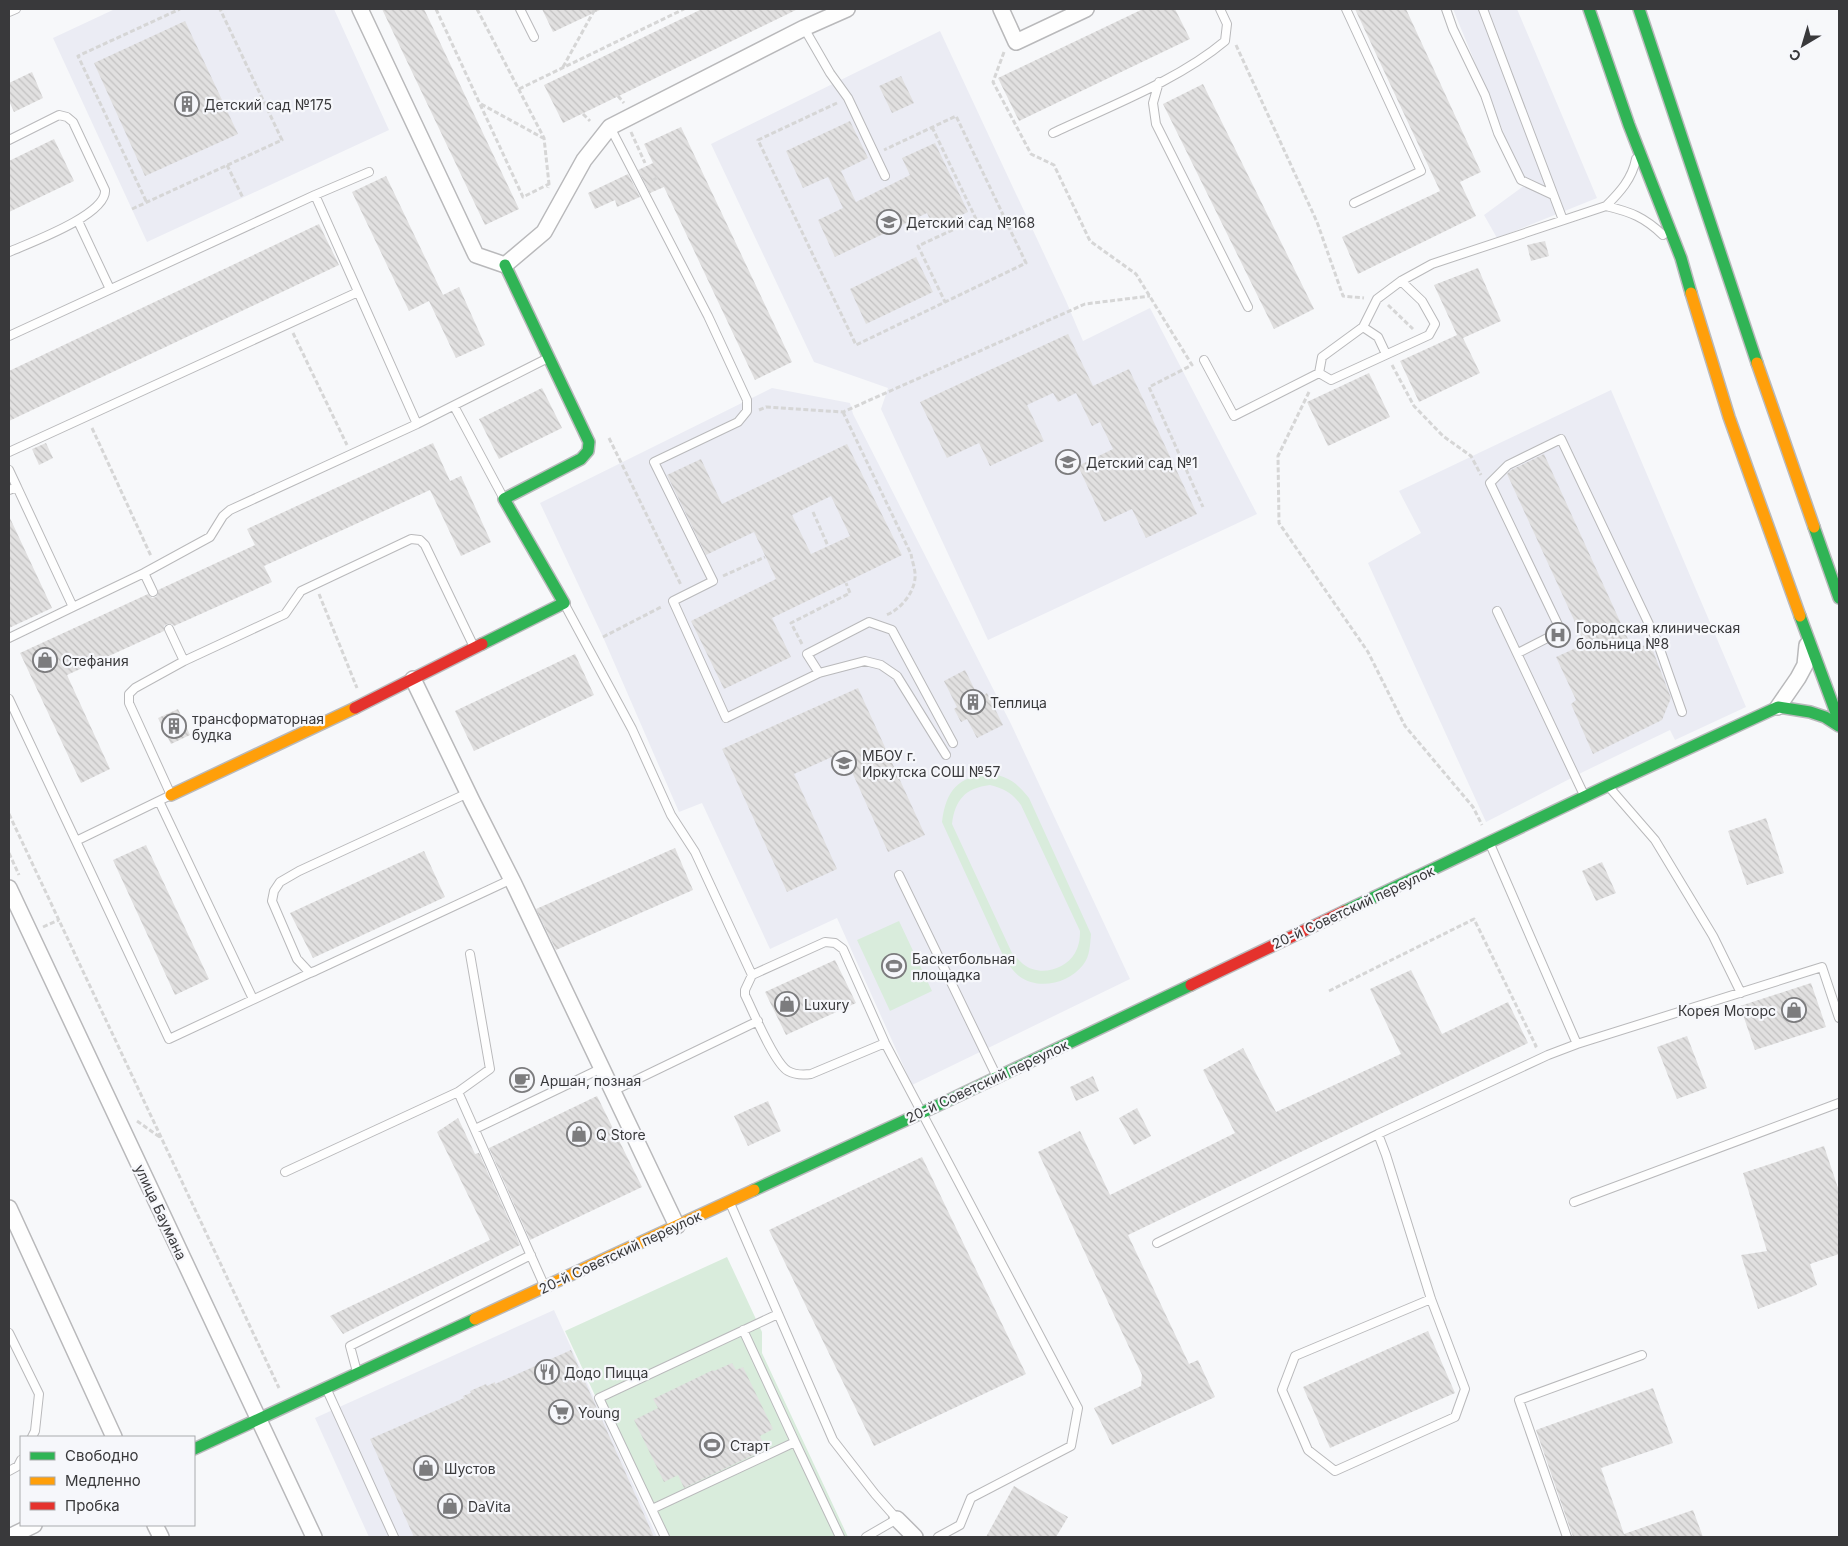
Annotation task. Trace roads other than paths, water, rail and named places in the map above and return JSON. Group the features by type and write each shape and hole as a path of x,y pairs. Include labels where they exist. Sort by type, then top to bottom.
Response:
{"street":[{"path":"171,795 364,704 564,603 504,498 581,459 588,451 589,442 505,264 476,255 360,9"},
{"path":"505,264 544,232 584,160 610,126 804,28 847,9"},
{"path":"1001,9 1016,42 1086,9"},
{"path":"1589,9 1637,149 1681,258 1729,417 1839,721"},
{"path":"1639,9 1768,395 1839,598"},
{"path":"1808,639 1805,665 1778,707 1802,709 1818,713 1839,726"},
{"path":"413,678 512,879 677,1226"},
{"name":"20-й Советский переулок","path":"195,1449 997,1077 1607,786 1778,707"},
{"name":"улица Баумана","path":"9,888 314,1537"},
{"path":"9,1208 114,1436"},
{"path":"898,1519 915,1537"},
{"path":"9,1537 32,1526"}],"lane":[{"path":"9,12 16,9"},
{"path":"520,9 534,37"},
{"path":"1053,132 1205,58 1225,41 1227,24 1220,9"},
{"path":"1346,9 1421,171 1354,203"},
{"path":"1446,9 1453,29 1485,95 1498,132 1521,180 1553,195"},
{"path":"1482,9 1563,220"},
{"path":"804,28 830,73 848,98 885,176"},
{"path":"1159,82 1153,103 1156,124 1248,307"},
{"path":"9,140 59,116 67,117 73,122 105,190 102,202 78,221 9,252"},
{"path":"610,126 708,316 747,400 747,411 738,422 654,462 713,581 673,601 726,718 820,673 865,661 881,665 897,676 946,754"},
{"path":"1319,373 1322,357 1363,327 1377,299 1401,281 1432,264 1606,206 1619,194 1626,184 1634,166 1637,149"},
{"path":"9,336 369,172"},
{"path":"315,195 417,424"},
{"path":"1606,206 1625,210 1646,220 1665,237 1681,258"},
{"path":"78,221 110,289"},
{"path":"1319,373 1331,380 1429,335 1435,324 1422,301 1401,281"},
{"path":"9,452 358,292"},
{"path":"1363,327 1378,337 1386,354"},
{"path":"9,638 156,567 210,537 223,516 230,510 417,424 550,358"},
{"path":"1204,360 1234,416 1319,373"},
{"path":"454,406 504,498"},
{"path":"1518,653 1561,631 1490,483 1508,465 1561,439 1657,641 1682,712"},
{"path":"9,470 13,489 73,607"},
{"path":"76,841 171,795 129,703 129,694 135,688 184,661 285,614 301,591 315,584 411,539 420,540 425,545 475,649"},
{"path":"144,573 153,592"},
{"path":"564,603 632,730 671,815 695,852 752,975"},
{"path":"1497,611 1585,797"},
{"path":"820,673 807,654 869,622 892,630 953,743"},
{"path":"169,628 184,661"},
{"path":"9,699 169,1039 512,879"},
{"path":"1607,786 1655,840 1713,936 1741,993"},
{"path":"310,973 296,959 272,901 274,891 280,882 299,871 468,793"},
{"path":"159,801 253,1000"},
{"path":"1490,842 1577,1044"},
{"path":"899,875 997,1077"},
{"path":"885,1043 811,1074 800,1075 787,1071 778,1062 745,995 746,986 752,975 825,942 835,943 843,949 885,1043 964,1196 1078,1408 1070,1446 971,1498 960,1525 938,1537"},
{"path":"285,1172 458,1092 490,1069 470,954"},
{"path":"1157,1243 1378,1134 1548,1055 1577,1044 1822,967 1839,1018"},
{"path":"613,1091 758,1021"},
{"path":"475,1129 602,1068"},
{"path":"458,1092 545,1287"},
{"path":"1574,1202 1839,1103"},
{"path":"1378,1134 1386,1154 1431,1299 1465,1389 1455,1417 1335,1471 1308,1450 1282,1390 1295,1356 1431,1299"},
{"path":"729,1201 833,1440 874,1494 898,1519 866,1537"},
{"path":"357,1374 350,1346 531,1255"},
{"path":"665,1537 599,1398 778,1314"},
{"path":"743,1330 840,1537"},
{"path":"9,1333 39,1394 35,1431 32,1436"},
{"path":"1568,1537 1519,1400 1642,1355"},
{"path":"326,1388 394,1537"},
{"path":"652,1509 795,1442"},
{"path":"9,1471 18,1466 20,1462"}],"place":[{"name":"Детский сад №175","path":"187,104"},
{"name":"Детский сад №168","path":"889,222"},
{"name":"Детский сад №1","path":"1068,462"},
{"name":"Городская клиническая больница №8","path":"1558,635"},
{"name":"Стефания","path":"45,660"},
{"name":"Теплица","path":"973,702"},
{"name":"трансформаторная будка","path":"174,726"},
{"name":"МБОУ г. Иркутска СОШ №57","path":"844,763"},
{"name":"Баскетбольная площадка","path":"894,966"},
{"name":"Luxury","path":"787,1004"},
{"name":"Корея Моторс","path":"1794,1010"},
{"name":"Аршан, позная","path":"522,1080"},
{"name":"Q Store","path":"579,1134"},
{"name":"Додо Пицца","path":"547,1372"},
{"name":"Young","path":"561,1412"},
{"name":"Старт","path":"712,1445"},
{"name":"Шустов","path":"426,1468"},
{"name":"DaVita","path":"450,1506"}]}
